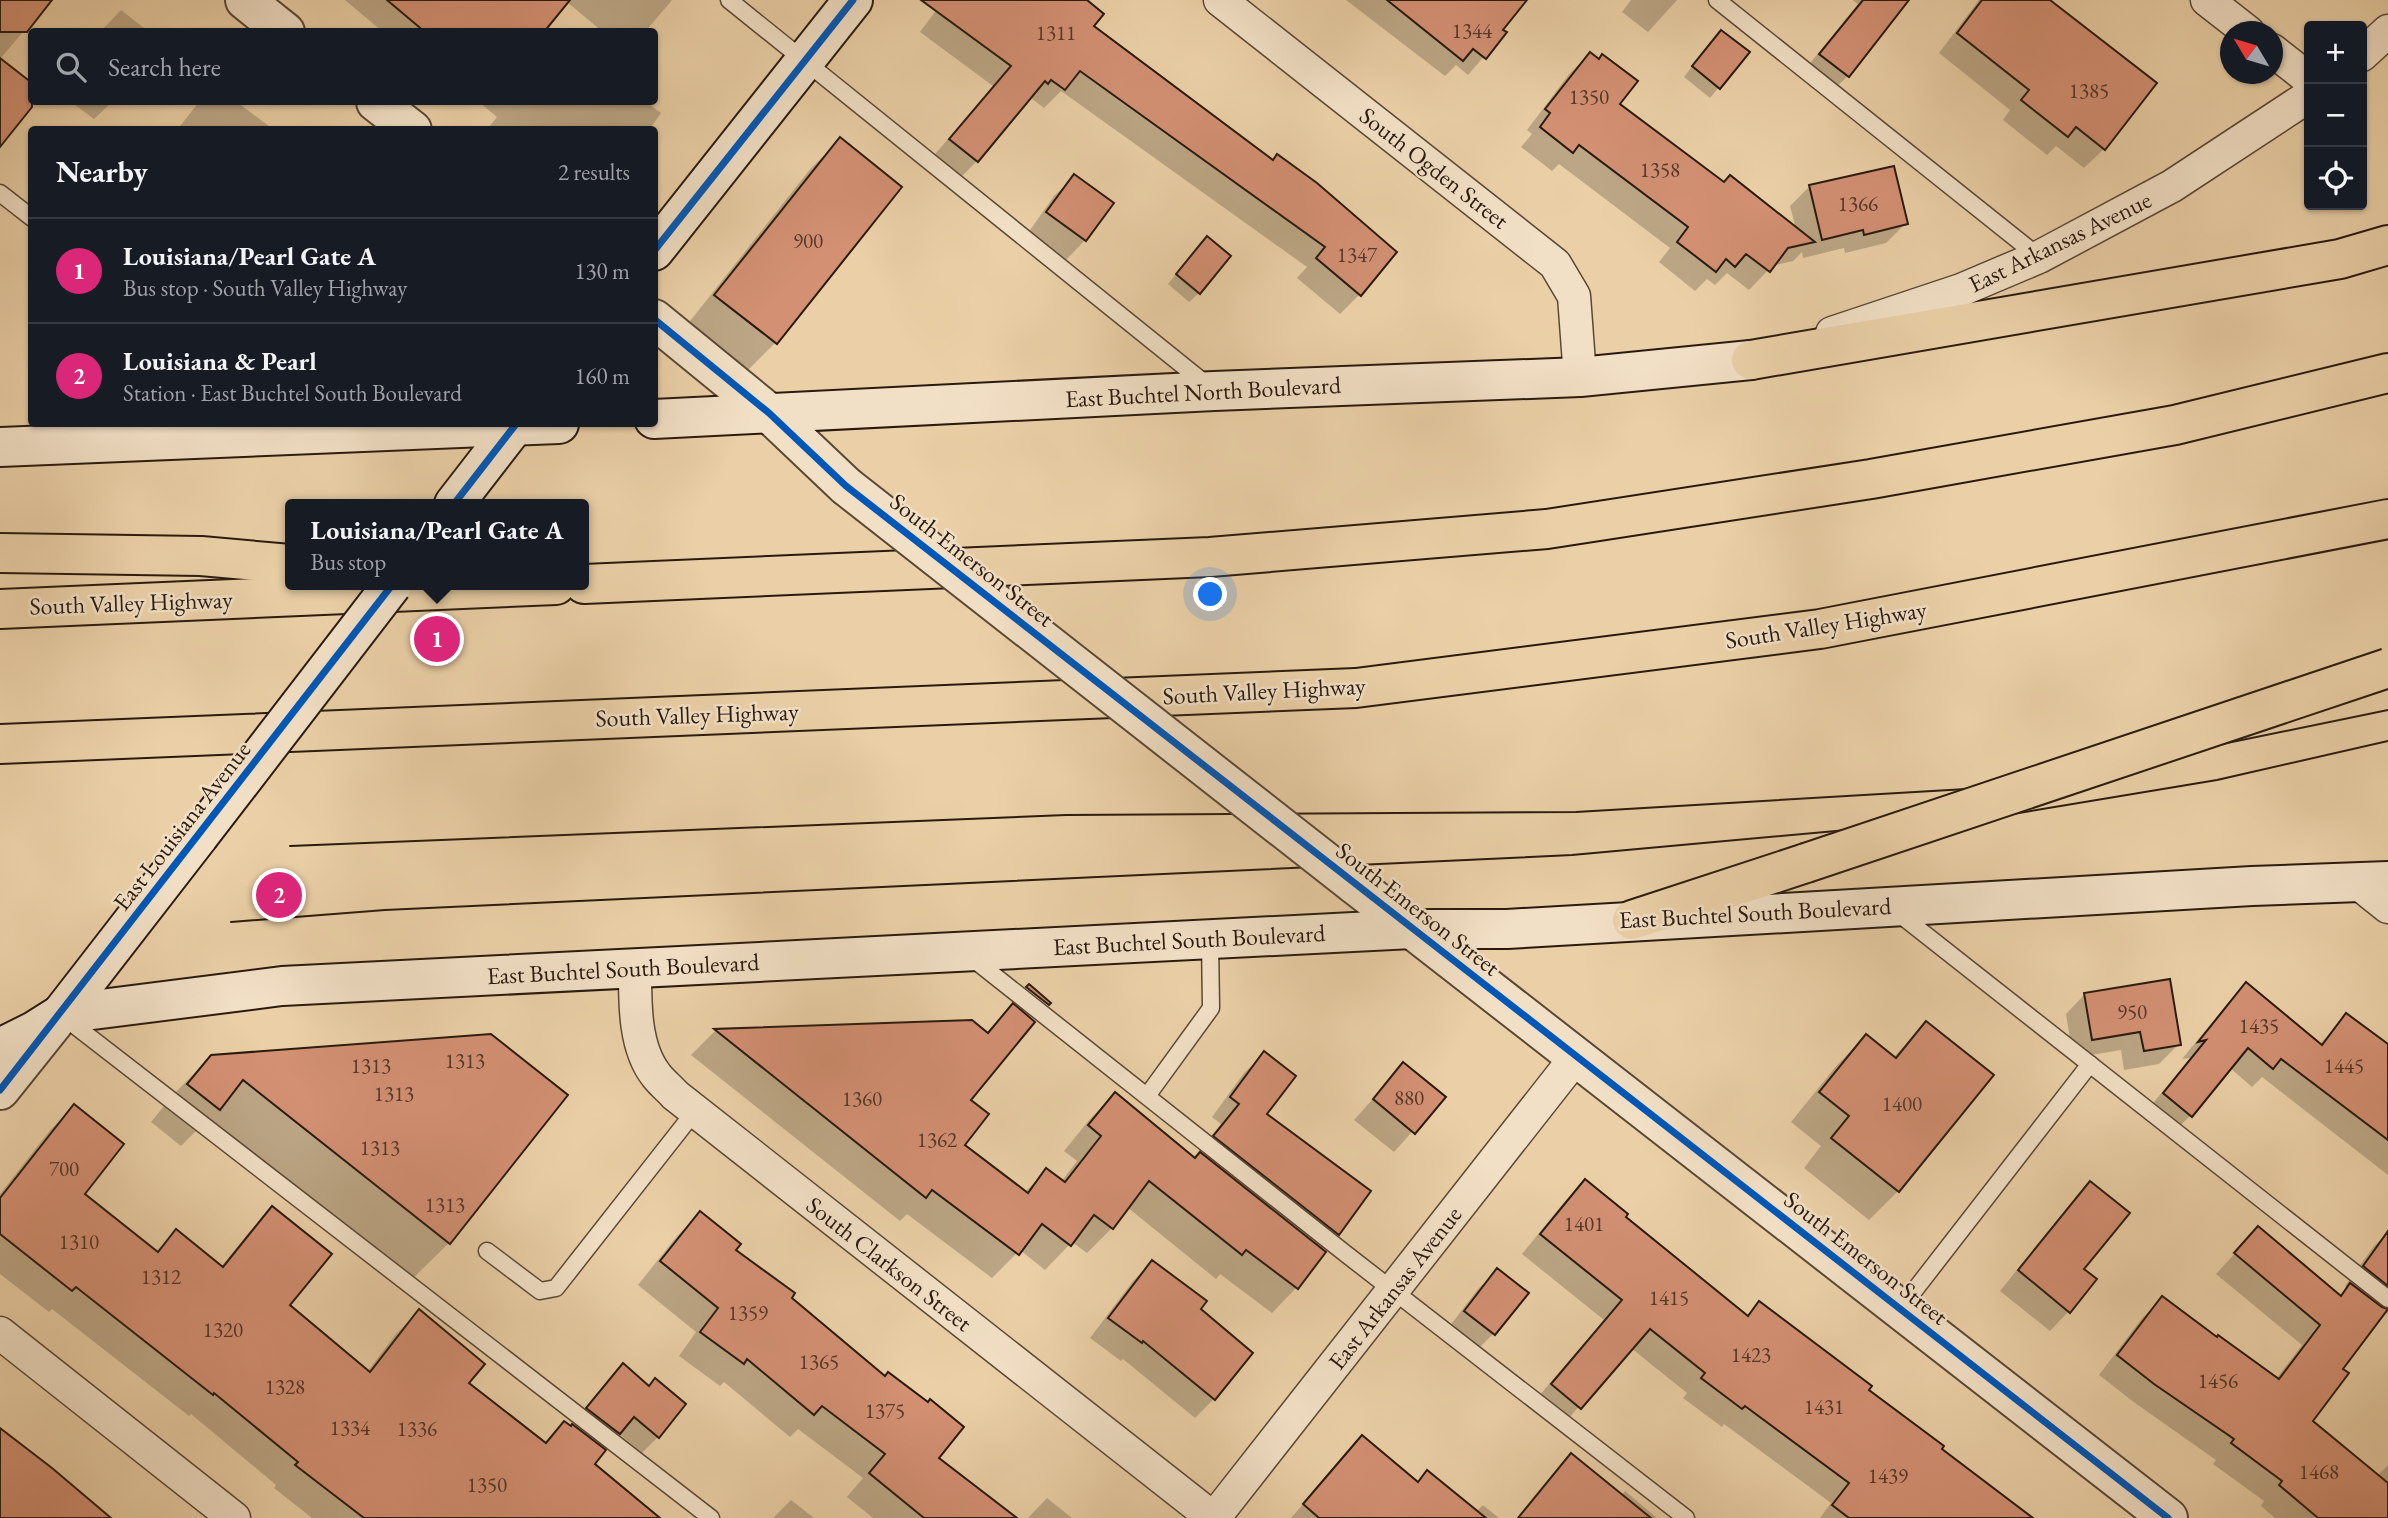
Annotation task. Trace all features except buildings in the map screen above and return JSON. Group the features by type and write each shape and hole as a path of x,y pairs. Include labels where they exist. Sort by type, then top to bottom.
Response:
{"highway":[{"path":"1751,360 2340,260 2388,245"},
{"path":"589,584 1210,557 1547,528 1871,479 2175,425 2388,373"},
{"name":"South Valley Highway","path":"0,744 1356,688 1820,629 2385,520"},
{"path":"0,553 201,556 285,564"},
{"path":"589,577 667,580"},
{"name":"South Valley Highway","path":"0,609 440,590"},
{"path":"1632,920 2388,668"}],"main road":[{"path":"245,0 280,28"},
{"path":"658,246 853,0"},
{"path":"380,105 407,126"},
{"name":"South Emerson Street","path":"658,322 769,414 846,486 2168,1518"},
{"name":"East Buchtel North Boulevard","path":"658,419 1214,391 1580,377 1751,360"},
{"path":"0,447 299,429 407,427"},
{"path":"459,498 513,427"},
{"name":"East Louisiana Avenue","path":"0,1090 388,590"},
{"name":"East Buchtel South Boulevard","path":"0,1048 61,1014 282,986 1412,929 1507,929 2252,886 2373,882"}],"street":[{"name":"South Ogden Street","path":"1220,0 1555,264 1574,296 1580,377"},
{"path":"2207,0 2234,21"},
{"path":"2367,50 2388,31"},
{"path":"2283,58 2304,75"},
{"name":"East Arkansas Avenue","path":"1751,360 1961,290 2039,257 2172,186 2304,99"},
{"path":"2373,882 2388,907"},
{"name":"South Clarkson Street","path":"635,968 638,1024 643,1048 654,1073 695,1111 1213,1518"},
{"name":"East Arkansas Avenue","path":"1213,1518 1576,1057"},
{"path":"0,1333 234,1518"}],"lane":[{"path":"729,0 1214,391"},
{"path":"1717,0 2039,257"},
{"path":"0,193 28,215"},
{"path":"1889,906 2388,1300"},
{"path":"1147,1097 1211,1008 1210,940"},
{"path":"965,952 1393,1291 1686,1518"},
{"path":"61,1014 711,1518"},
{"path":"1900,1309 2090,1064"},
{"path":"487,1251 540,1291 556,1288 695,1111"}],"tram line":[{"path":"290,846 1066,815 1576,812 2018,786 2388,710"},
{"path":"231,922 385,910 1572,855 2001,816 2217,780 2388,741"}],"cycle path":[{"path":"658,246 853,0"},
{"path":"658,322 769,413 846,486 2168,1518"},
{"path":"458,499 514,427"},
{"path":"0,1090 388,590"}],"place":[{"name":"Louisiana/Pearl Gate A","path":"437,639"},
{"name":"Louisiana & Pearl","path":"279,895"}]}
